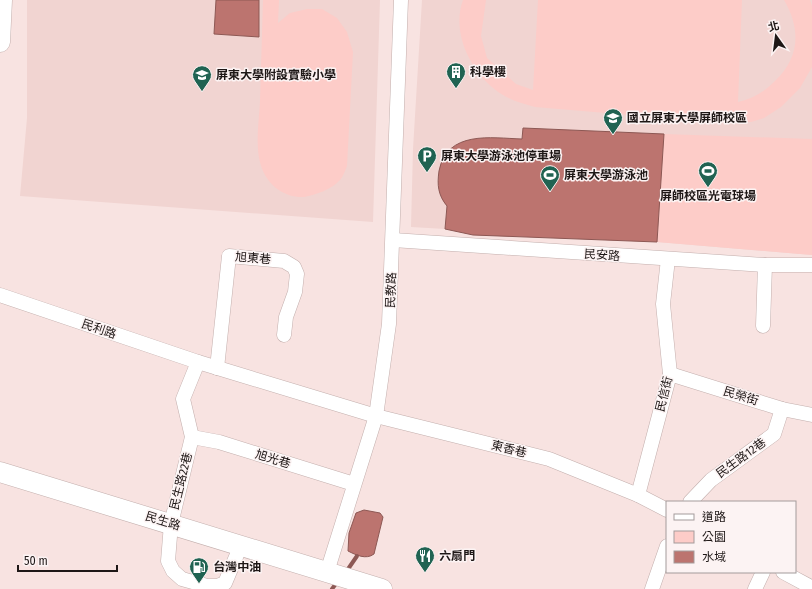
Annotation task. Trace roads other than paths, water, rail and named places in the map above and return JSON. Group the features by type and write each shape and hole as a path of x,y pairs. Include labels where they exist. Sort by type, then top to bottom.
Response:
{"street":[{"path":"0,42 2,0"},
{"name":"民教路","path":"326,572 376,416 389,324 401,0"},
{"name":"民安路","path":"393,240 765,265 812,265"},
{"name":"旭東巷","path":"217,368 229,256 284,261 294,267 297,274 295,292 286,317 284,335"},
{"name":"民信街","path":"638,495 670,374 663,304 668,259"},
{"path":"763,326 765,265"},
{"name":"民利路","path":"0,295 198,362"},
{"path":"192,437 183,399 198,362 376,416"},
{"name":"民榮街","path":"670,374 782,408 812,415"},
{"name":"民生路12巷","path":"691,501 711,480 774,434 782,408"},
{"name":"東香巷","path":"376,416 549,459 638,495"},
{"name":"旭光巷","path":"192,437 219,442 354,484"},
{"name":"民生路22巷","path":"192,437 171,524 168,562 173,571 182,579 206,586 217,586 225,583 241,545"},
{"name":"民生路","path":"0,472 376,587"},
{"path":"638,495 666,509"},
{"path":"652,589 666,549"},
{"path":"755,589 763,573"},
{"path":"785,573 809,586"}],"water":[{"path":"216,0 259,0 259,37 214,34"},
{"name":"屏東大學游泳池","path":"523,128 664,134 657,242 473,235 445,229 447,206 440,194 438,181 439,171 444,158 451,149 472,139 522,139"},
{"path":"364,510 380,513 383,517 374,554 368,557 348,551 349,533 356,513"}],"waterway":[{"path":"346,572 357,556"},
{"path":"332,589 338,581"}],"place":[{"name":"科學樓","path":"456,89"},
{"name":"屏東大學附設實驗小學","path":"202,92"},
{"name":"國立屏東大學屏師校區","path":"613,135"},
{"name":"屏東大學游泳池停車場","path":"427,173"},
{"name":"屏師校區光電球場","path":"708,188"},
{"name":"屏東大學游泳池","path":"550,192"},
{"name":"六扇門","path":"425,573"},
{"name":"台灣中油","path":"199,584"}]}
